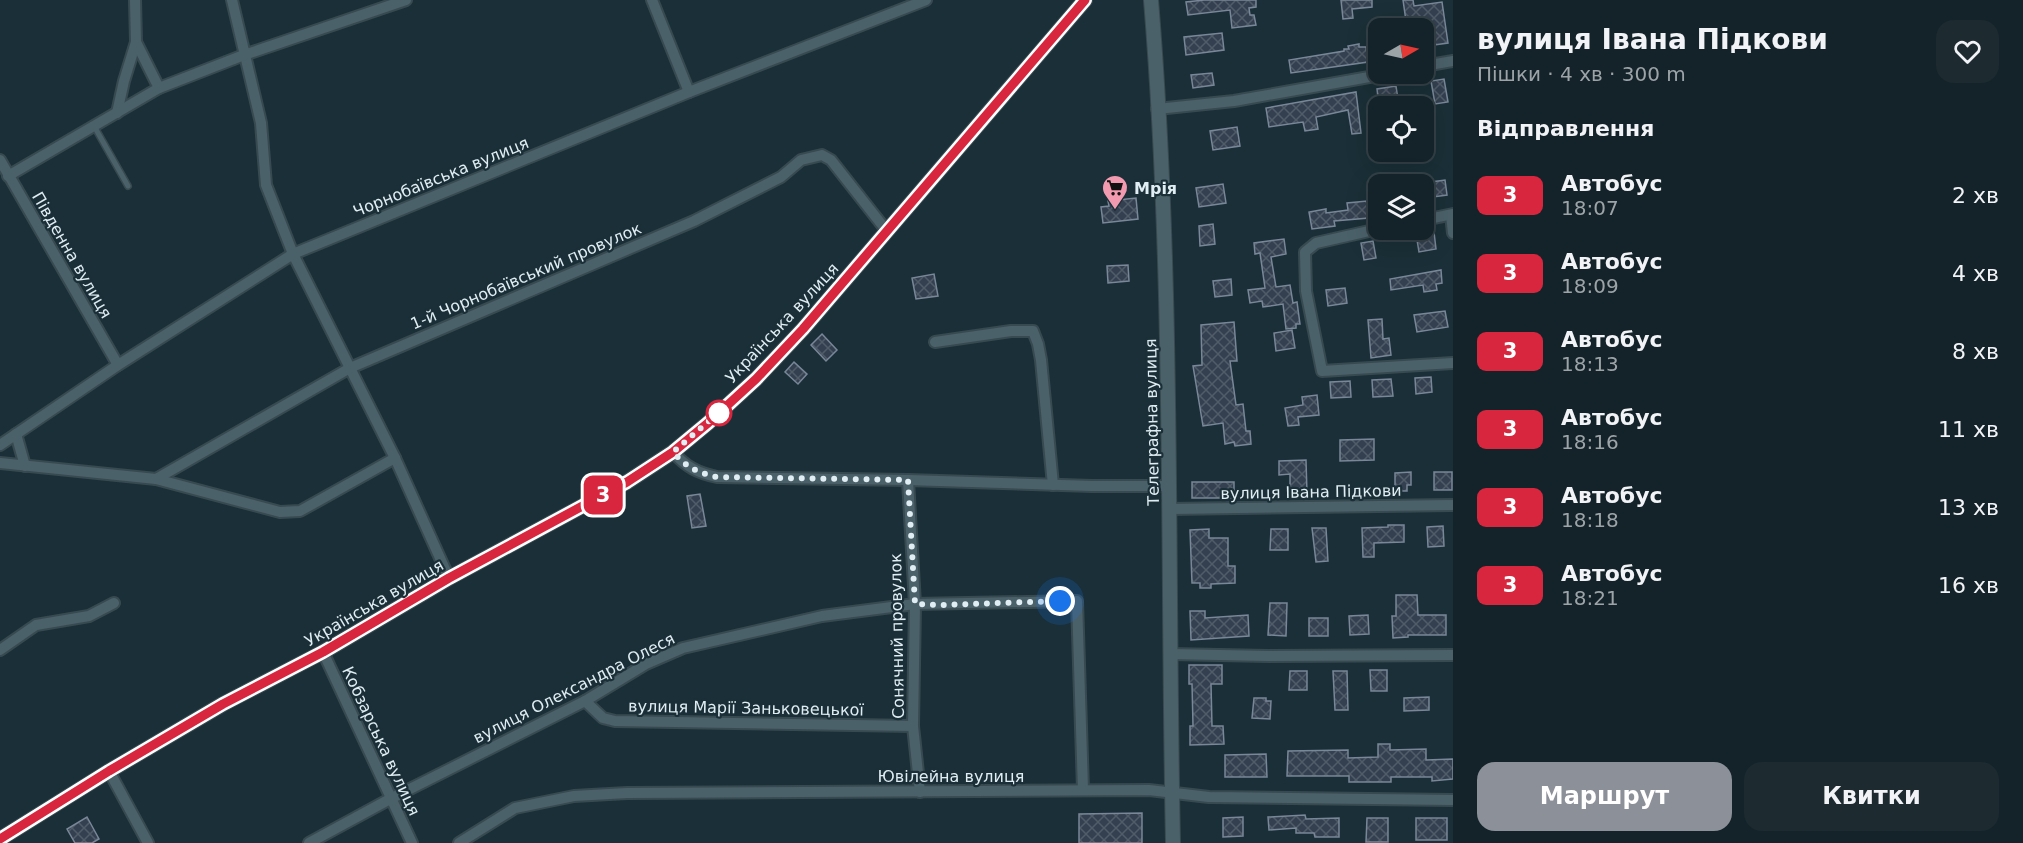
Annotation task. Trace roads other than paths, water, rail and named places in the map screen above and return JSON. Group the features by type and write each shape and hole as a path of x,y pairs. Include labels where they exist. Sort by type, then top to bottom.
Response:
{"street":[{"path":"117,113 136,42 135,0"},
{"path":"232,0 261,123 266,185 293,254 395,458 449,578"},
{"path":"8,176 159,88 377,5 406,0"},
{"path":"652,0 689,92"},
{"name":"Чорнобаївська вулиця","path":"0,445 118,365 293,254 689,92 926,0"},
{"name":"Українська вулиця","path":"0,839 223,704 323,652 449,578 627,482 673,452 756,379 803,329 1085,0"},
{"name":"Телеграфна вулиця","path":"1151,0 1168,374 1173,843"},
{"path":"136,42 159,88"},
{"path":"1434,64 1453,61"},
{"path":"1157,109 1234,101 1368,77"},
{"name":"1-й Чорнобаївський провулок","path":"156,479 350,368 694,221 781,177 801,160 811,156 822,155 831,160 886,230"},
{"name":"Південна вулиця","path":"0,160 118,365"},
{"path":"1434,218 1452,215 1453,233"},
{"path":"1368,231 1316,243 1305,252 1306,291 1322,371 1453,363"},
{"path":"935,342 1011,331 1033,331 1039,350 1053,485"},
{"path":"16,434 25,466"},
{"path":"673,452 684,464 699,473 717,477 1170,486"},
{"path":"0,463 156,479 280,512 300,511 395,458"},
{"name":"Сонячний провулок","path":"908,480 915,604 913,726 920,792"},
{"name":"вулиця Івана Підкови","path":"1170,509 1453,505"},
{"name":"вулиця Олександра Олеся","path":"309,843 390,799 585,700 646,664 683,648 822,616 915,604 1077,601 1083,790"},
{"path":"0,650 36,625 89,616 114,603"},
{"name":"Кобзарська вулиця","path":"323,652 412,843"},
{"path":"1171,654 1453,655"},
{"name":"вулиця Марії Заньковецької","path":"585,700 603,718 615,721 913,726"},
{"path":"109,771 148,843"},
{"name":"Ювілейна вулиця","path":"459,843 515,808 574,796 627,793 1149,790 1209,797 1453,800"}],"lane":[{"path":"94,126 128,186"}],"place":[{"name":"Мрія","path":"1115,211"}]}
